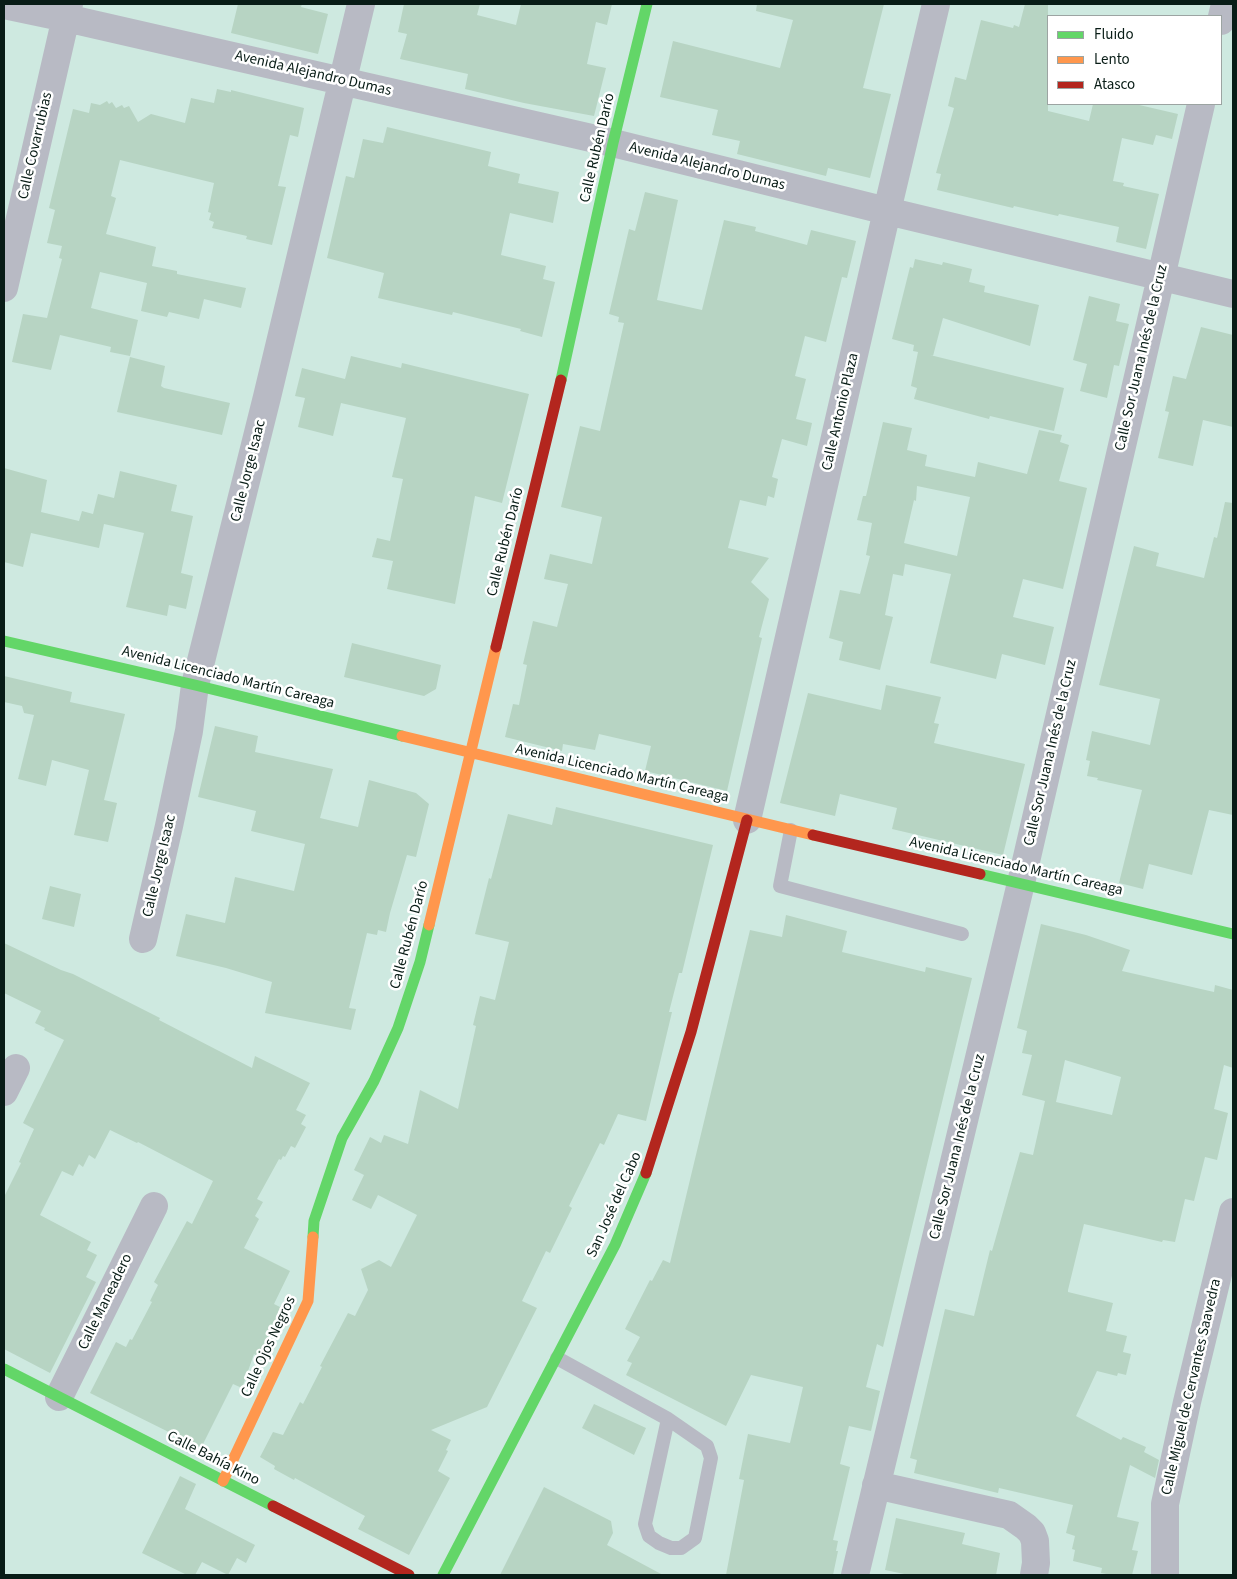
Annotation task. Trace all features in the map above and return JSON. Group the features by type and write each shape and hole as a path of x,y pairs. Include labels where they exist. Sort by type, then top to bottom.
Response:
{"street":[{"name":"Calle Jorge Isaac","path":"143,939 189,731 195,685 361,4"},
{"name":"Calle Rubén Darío","path":"374,1081 398,1028 420,962 559,386 647,4"},
{"name":"Calle Antonio Plaza","path":"748,820 936,4"},
{"path":"1222,17 1225,4"},
{"name":"Avenida Alejandro Dumas","path":"4,5 67,11 343,81 614,143 1233,294"},
{"name":"Calle Covarrubias","path":"4,288 67,11"},
{"name":"Calle Sor Juana Inés de la Cruz","path":"855,1575 1021,883 1201,105"},
{"name":"Avenida Licenciado Martín Careaga","path":"4,641 195,685 471,754 1233,934"},
{"name":"San José del Cabo","path":"443,1575 615,1245 652,1162 691,1032 748,820"},
{"path":"4,1092 16,1068"},
{"name":"Calle Ojos Negros","path":"223,1481 308,1301 314,1221 342,1138 374,1081"},
{"name":"Calle Maneadero","path":"59,1397 154,1206"},
{"name":"Calle Miguel de Cervantes Saavedra","path":"1165,1575 1165,1504 1187,1402 1233,1212"},
{"name":"Calle Bahía Kino","path":"4,1369 409,1575"},
{"path":"876,1486 1009,1515 1032,1533 1035,1541 1036,1563 1034,1575"}],"lane":[{"path":"791,830 780,886 962,934"},
{"path":"557,1358 668,1419 707,1446 710,1458 695,1538 681,1548 670,1548 659,1543 649,1536 645,1524 668,1419"}],"building":[{"path":"238,4 302,4 301,7 328,14 318,54 231,33"},
{"path":"404,4 480,4 477,15 516,25 521,4 612,4 607,25 596,22 587,64 606,68 594,116 524,103 465,89 468,74 400,59 407,34 398,32"},
{"path":"757,4 884,4 863,88 891,94 870,178 828,168 826,176 737,154 740,141 712,135 718,110 660,97 673,41 780,68 793,20 756,11"},
{"path":"1025,4 1048,4 1048,111 1089,121 1093,105 1139,105 1178,114 1172,139 1156,135 1153,145 1122,138 1113,181 1124,183 1123,186 1159,194 1146,249 1116,242 1119,227 1059,214 1058,216 1014,206 1013,208 937,190 941,174 936,173 954,108 948,106 955,77 966,80 981,20 1013,28 1014,25 1019,27"},
{"path":"217,89 231,92 231,90 304,108 298,137 290,135 278,186 286,187 272,245 246,239 247,236 212,228 214,222 209,220 211,213 208,212 214,183 120,160 111,196 116,198 106,234 156,247 152,266 177,271 177,274 246,288 241,308 204,299 199,319 169,312 167,317 141,311 147,283 100,272 91,308 138,320 130,356 110,352 111,347 60,335 51,370 12,362 23,314 47,318 62,259 59,258 62,246 47,243 55,210 49,208 73,109 89,113 91,103 100,105 107,101 109,104 112,102 116,108 122,105 124,108 129,106 138,122 151,114 185,123 191,98 214,103"},
{"path":"387,127 491,152 488,166 520,174 518,183 559,192 553,223 510,213 501,255 546,266 543,279 555,282 542,337 520,331 521,329 453,312 452,315 378,298 384,273 327,258 346,176 354,178 363,139 383,143"},
{"path":"645,192 678,200 657,300 702,310 724,220 756,227 755,231 807,245 811,230 856,241 847,278 842,277 826,342 805,336 795,376 806,379 796,419 812,423 807,446 782,439 772,477 778,479 774,498 768,496 766,506 740,500 728,548 769,558 751,582 769,599 759,637 762,638 727,791 645,771 651,746 599,734 595,750 563,744 562,751 505,737 513,704 519,705 527,665 523,664 533,621 557,627 568,584 544,579 550,554 592,564 602,517 561,507 580,426 600,431 624,323 618,322 619,317 609,314 629,229 635,231"},
{"path":"915,259 942,265 943,262 972,269 969,282 985,286 984,292 1039,305 1030,346 943,318 933,356 1064,388 1054,431 990,416 989,419 914,399 917,388 911,386 918,352 913,351 914,345 892,339 910,267 913,268"},
{"path":"1089,296 1120,304 1116,321 1129,324 1119,366 1114,365 1107,398 1080,391 1087,364 1073,360"},
{"path":"1201,327 1233,335 1233,427 1203,420 1193,466 1158,458 1169,412 1165,411 1173,376 1186,379"},
{"path":"351,356 401,368 402,363 529,394 502,503 475,496 455,604 387,589 393,561 372,557 377,538 390,541 403,479 392,477 406,418 341,403 333,436 298,427 305,398 295,396 302,368 345,379"},
{"path":"130,357 165,366 161,386 164,388 230,403 222,435 117,412"},
{"path":"883,422 912,428 907,450 927,455 925,466 975,477 978,462 1027,474 1039,430 1062,435 1060,442 1069,445 1059,481 1087,488 1063,589 1023,579 1013,617 1054,627 1045,665 1002,654 996,679 930,663 951,574 905,564 903,576 893,574 885,615 893,617 880,670 839,660 843,642 829,638 840,590 860,594 870,556 866,555 872,523 857,520 863,496 866,496","holes":["917,486 970,497 957,556 904,543 914,500 916,501"]},
{"path":"4,468 47,480 41,512 79,521 82,511 93,514 98,494 114,498 120,471 177,485 171,511 193,516 181,573 193,576 186,609 169,605 167,616 126,607 144,533 104,524 99,548 31,533 23,567 4,562"},
{"path":"1225,502 1233,503 1233,815 1209,810 1192,875 1149,864 1143,889 1119,883 1142,790 1087,776 1090,761 1086,760 1092,731 1150,745 1160,699 1099,685 1134,546 1159,553 1156,566 1204,578 1214,537 1217,538"},
{"path":"352,643 441,665 436,689 424,696 344,677"},
{"path":"4,676 72,692 70,702 125,714 104,800 117,803 108,842 74,835 89,770 52,760 46,786 18,779 34,715 24,713 22,706 4,702"},
{"path":"886,685 941,697 934,723 939,724 934,743 1025,764 1003,855 892,829 897,808 840,794 835,816 780,803 808,693 881,710"},
{"path":"215,726 258,736 255,752 333,769 320,818 358,827 369,780 416,793 429,804 416,857 407,855 386,932 378,930 377,935 367,933 349,1008 356,1009 351,1030 265,1013 272,982 176,956 186,914 225,923 235,877 294,891 305,844 251,831 256,811 198,797"},
{"path":"556,807 713,845 682,973 679,973 669,1012 672,1012 646,1121 618,1114 604,1145 600,1143 569,1206 572,1208 550,1253 546,1251 522,1301 537,1308 487,1407 431,1430 451,1440 438,1471 450,1478 409,1555 358,1529 365,1516 295,1478 294,1480 274,1469 275,1466 260,1457 273,1432 283,1435 300,1402 303,1404 322,1367 320,1366 348,1313 355,1316 368,1290 361,1269 379,1260 391,1267 417,1215 378,1195 371,1209 352,1200 364,1175 354,1170 370,1137 381,1143 384,1135 408,1144 420,1090 458,1109 476,1026 473,1025 480,996 495,1000 509,942 475,934 508,814 552,825"},
{"path":"50,886 81,894 74,927 42,919"},
{"path":"786,915 847,931 842,952 925,972 926,967 972,978 883,1347 877,1344 866,1387 880,1391 871,1431 849,1426 840,1464 850,1467 833,1540 838,1541 836,1551 838,1551 833,1575 726,1575 744,1480 739,1479 748,1434 790,1443 803,1387 751,1375 726,1426 626,1375 632,1363 627,1361 640,1337 625,1329 650,1280 652,1281 663,1260 670,1263 750,930 782,937"},
{"path":"1041,924 1086,935 1130,950 1122,971 1214,992 1215,985 1233,990 1233,1068 1224,1065 1214,1109 1228,1113 1217,1160 1205,1157 1194,1201 1185,1199 1175,1242 1163,1240 1162,1242 1084,1224 1068,1290 1068,1292 1113,1303 1106,1331 1127,1336 1123,1352 1131,1354 1126,1375 1118,1373 1117,1376 1097,1371 1076,1416 1121,1440 1123,1437 1146,1447 1144,1452 1159,1460 1155,1478 1130,1465 1117,1517 1139,1522 1132,1550 1138,1551 1132,1575 1101,1573 1102,1568 1073,1561 1075,1550 1072,1549 1075,1536 1066,1533 1073,1505 999,1488 998,1493 914,1473 917,1460 910,1458 945,1309 974,1316 990,1250 992,1251 1020,1152 1033,1155 1045,1101 1022,1095 1032,1055 1022,1053 1027,1031 1017,1028","holes":["1065,1060 1121,1077 1112,1115 1056,1102"]},
{"path":"4,943 73,974 252,1068 255,1056 310,1083 296,1110 306,1115 301,1124 306,1127 295,1148 291,1146 285,1157 283,1156 281,1160 279,1159 257,1199 263,1202 255,1216 259,1219 244,1248 290,1271 274,1304 284,1309 259,1357 254,1354 242,1388 233,1384 201,1448 90,1393 116,1342 126,1347 130,1339 132,1340 152,1302 150,1301 158,1285 154,1282 187,1221 192,1224 213,1181 138,1142 110,1130 95,1159 89,1155 83,1167 79,1164 73,1176 62,1171 40,1215 91,1242 87,1250 97,1255 86,1277 96,1282 50,1373 4,1349 4,1197 21,1163 19,1162 34,1129 23,1123 64,1040 35,1023 41,1011 4,993"},
{"path":"594,1404 646,1428 634,1455 582,1428"},
{"path":"180,1476 196,1484 185,1509 255,1545 246,1563 237,1558 228,1575 202,1562 195,1575 187,1575 142,1553"},
{"path":"544,1487 611,1521 613,1533 607,1545 663,1575 500,1575"},
{"path":"896,1518 965,1533 962,1544 1000,1553 996,1575 909,1575 885,1570"}],"traffic: fast":[{"path":"561,380 613,143 647,4"},
{"path":"4,641 195,685 402,736"},
{"path":"980,874 1233,934"},
{"path":"313,1237 314,1221 342,1138 374,1081 398,1028 420,962 429,925"},
{"path":"443,1575 615,1245 646,1173"},
{"path":"4,1369 273,1506"}],"traffic: slow":[{"path":"429,925 496,647"},
{"path":"402,736 813,835"},
{"path":"223,1481 308,1301 313,1237"}],"traffic: jam":[{"path":"496,647 561,380"},
{"path":"646,1173 691,1032 747,820"},
{"path":"813,835 980,874"},
{"path":"273,1506 409,1575"}]}
